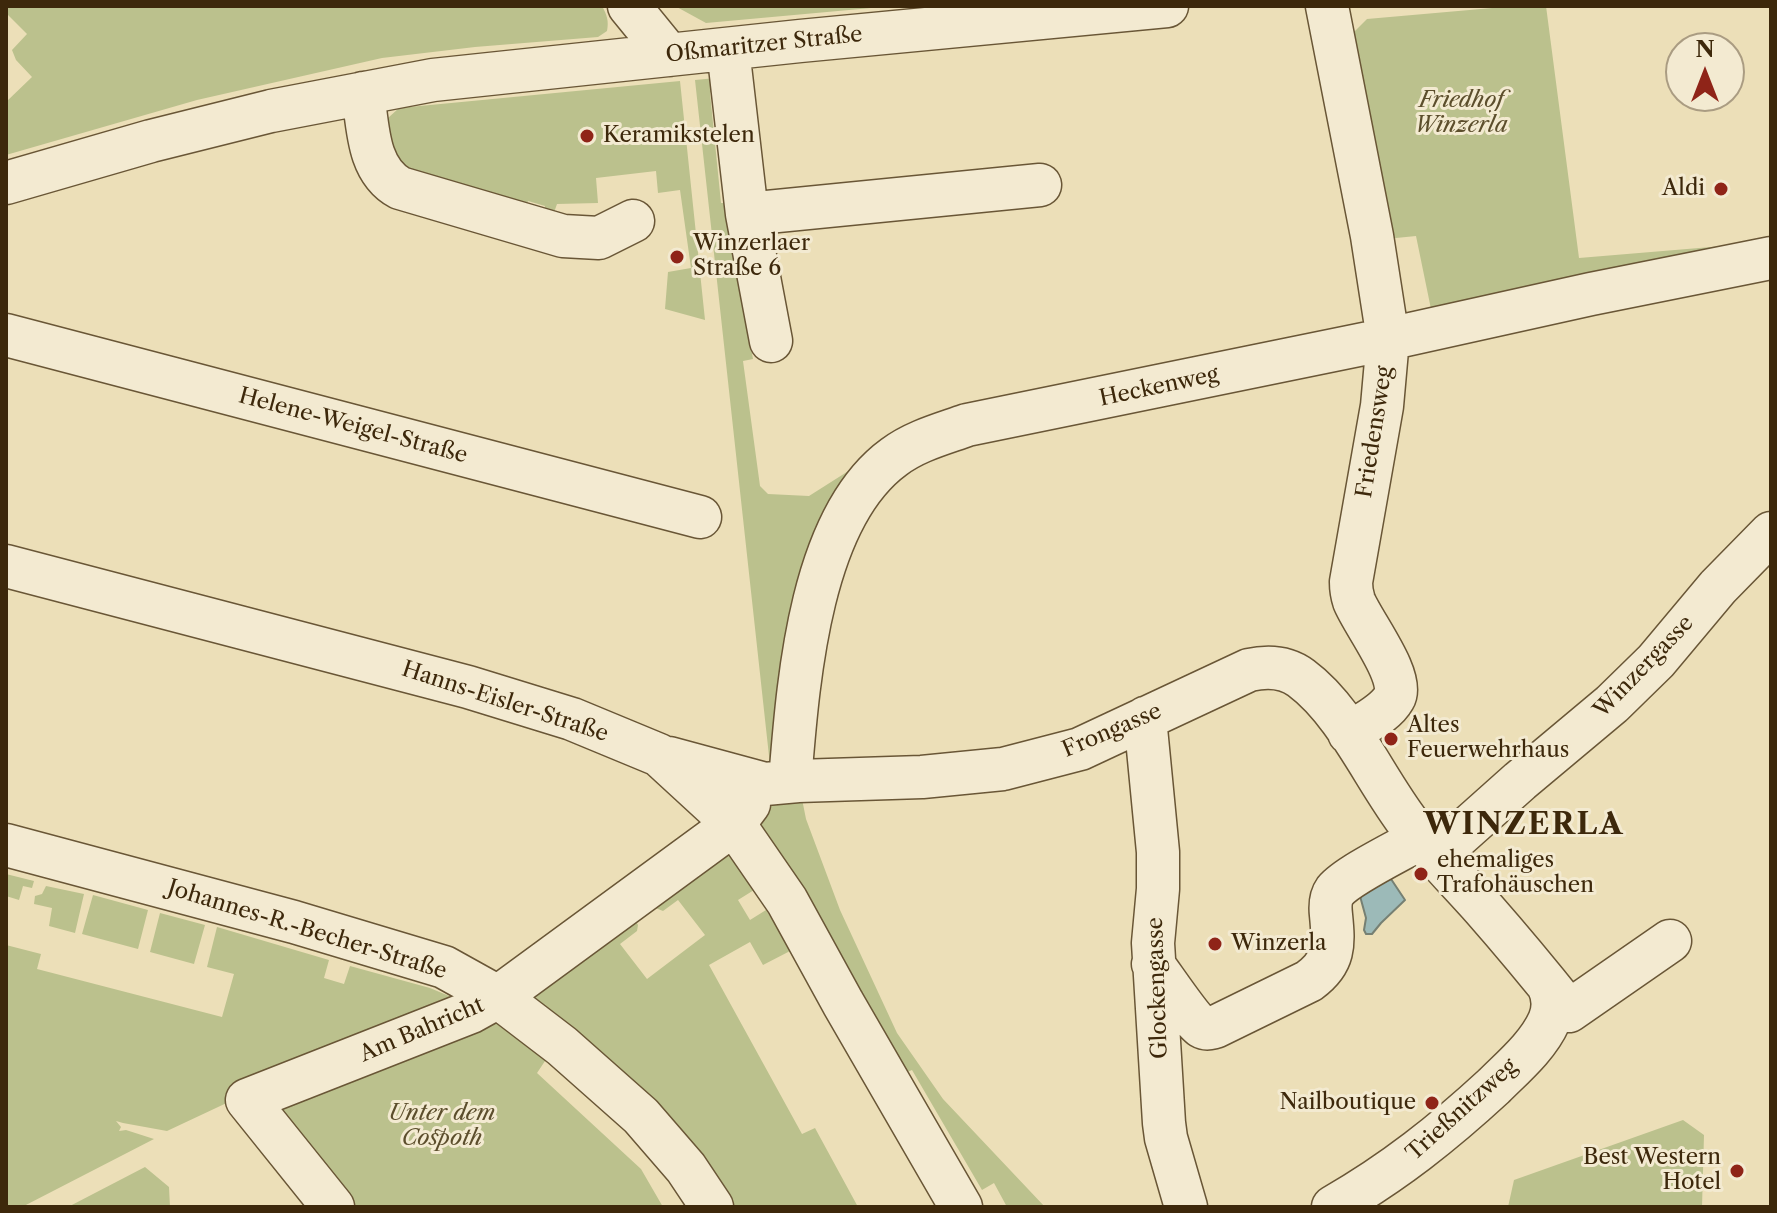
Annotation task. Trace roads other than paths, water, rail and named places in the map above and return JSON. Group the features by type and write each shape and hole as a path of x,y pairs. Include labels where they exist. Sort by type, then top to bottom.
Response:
{"street":[{"path":"629,6 669,55"},
{"name":"Oßmaritzer Straße","path":"6,183 226,122 433,80 1167,6"},
{"name":"Friedensweg","path":"1327,6 1372,236 1388,339 1383,399 1351,582 1355,604 1396,681 1397,689 1392,701 1382,711 1349,733"},
{"path":"728,49 747,214 771,341"},
{"path":"363,93 376,163 400,188 563,236 599,238 633,221"},
{"path":"747,214 1040,185"},
{"name":"Heckenweg","path":"778,783 803,669 811,611 838,528 869,480 893,457 914,445 967,425 1771,258"},
{"name":"Helene-Weigel-Straße","path":"6,335 700,517"},
{"name":"Winzergasse","path":"1153,964 1190,1014 1207,1029 1318,975 1331,953 1331,903 1337,889 1356,875 1429,847 1520,781 1612,704 1656,661 1718,587 1771,533"},
{"name":"Hanns-Eisler-Straße","path":"6,566 468,687 572,719 659,755 734,824 787,901 961,1207"},
{"name":"Frongasse","path":"659,755 778,783 922,777 1003,769 1080,749 1249,670 1268,666 1282,668 1301,677 1329,706 1409,824 1429,847"},
{"name":"Glockengasse","path":"1145,718 1159,868 1153,964 1164,1123 1186,1207"},
{"path":"734,824 778,783"},
{"name":"Am Bahricht","path":"333,1207 247,1100 471,1012 498,997 734,824"},
{"name":"Johannes-R.-Becher-Straße","path":"6,845 294,922 444,967 498,997 562,1046 641,1116 686,1168 712,1207"},
{"path":"1429,847 1569,1011 1670,941"},
{"name":"Trießnitzweg","path":"1333,1207 1373,1184 1416,1153 1505,1075 1549,1022 1553,1001 1548,985"}],"water":[{"path":"1391,879 1405,900 1372,934 1366,934 1366,918 1360,896"}],"place":[{"name":"Keramikstelen","path":"587,136"},
{"name":"Aldi","path":"1721,189"},
{"name":"Winzerlaer Straße 6","path":"677,257"},
{"name":"Altes Feuerwehrhaus","path":"1391,739"},
{"name":"ehemaliges Trafohäuschen","path":"1421,874"},
{"name":"Winzerla","path":"1215,944"},
{"name":"Nailboutique","path":"1432,1103"},
{"name":"Best Western Hotel","path":"1737,1171"}],"district":[{"name":"WINZERLA","path":"1524,825"}],"park label":[{"name":"Friedhof Winzerla","path":"1461,114"},
{"name":"Unter dem Cospoth","path":"442,1126"}]}
